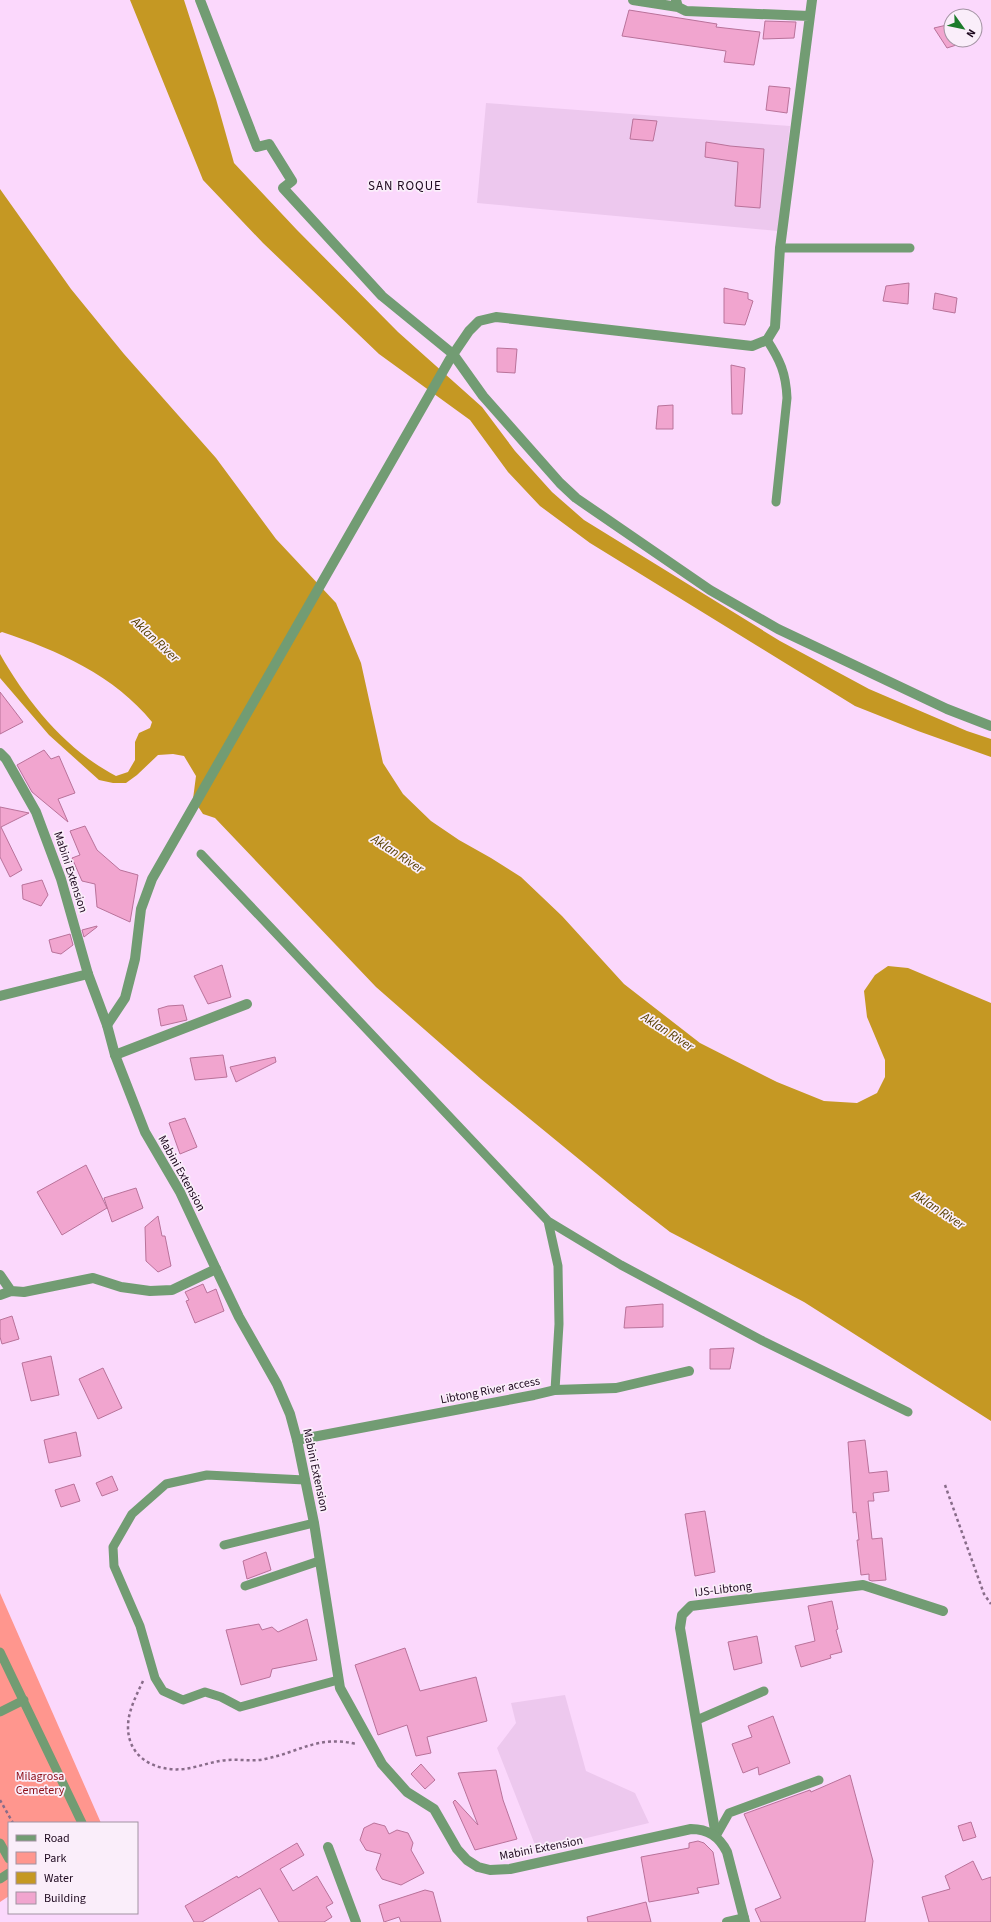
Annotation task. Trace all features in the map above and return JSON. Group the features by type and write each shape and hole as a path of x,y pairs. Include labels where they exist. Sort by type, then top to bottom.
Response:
{"street":[{"path":"200,0 257,147 269,144 292,181 283,188 382,296 452,357 483,396 571,493 704,586 778,629 947,709 991,726"},
{"path":"633,0 677,4 686,11 809,16"},
{"path":"107,1025 125,998 135,959 141,909 152,879 452,357 469,331 479,321 496,317 752,346 767,340 775,327 780,248 812,0"},
{"name":"Mabini Extension","path":"2,758 36,812 61,879 88,974 107,1025 115,1055 144,1132 180,1192 239,1317 277,1384 290,1414 297,1440 314,1523 340,1688 393,1779 407,1792 434,1809 457,1849 467,1860 490,1870 510,1869 691,1829 700,1829 716,1836"},
{"path":"0,996 88,974"},
{"path":"115,1055 247,1004"},
{"path":"0,1295 11,1291 24,1292 93,1278 121,1287 150,1291 172,1290 216,1269"},
{"path":"0,1275 11,1291"},
{"name":"Libtong River access","path":"297,1440 555,1390 616,1388 689,1371"},
{"name":"IJS-Libtong","path":"716,1836 680,1628 682,1615 691,1606 863,1585 943,1611"},
{"path":"716,1836 727,1852 745,1920 727,1922"},
{"path":"328,1847 356,1922"}],"lane":[{"path":"780,248 910,248"},
{"path":"767,340 780,358 786,381 787,398 776,502"},
{"path":"201,854 548,1221 621,1265 749,1334 908,1412"},
{"path":"548,1221 558,1266 559,1324 555,1390"},
{"path":"305,1480 207,1475 166,1484 132,1514 113,1547 114,1566 140,1626 155,1678 163,1692 183,1700 205,1692 221,1697 240,1707 338,1680"},
{"path":"224,1545 314,1523"},
{"path":"245,1586 319,1561"},
{"path":"0,1652 82,1822"},
{"path":"697,1720 764,1691"},
{"path":"0,1712 24,1700"},
{"path":"716,1836 729,1813 819,1780"},
{"path":"0,1844 8,1857"}],"path":[{"path":"945,1485 984,1594 991,1604"},
{"path":"153,1668 144,1680 133,1702 128,1728 132,1746 142,1760 163,1769 184,1769 229,1760 264,1759 320,1741 350,1742 373,1747"},
{"path":"0,1800 12,1822"}],"shaded area":[{"path":"486,103 790,126 778,231 477,203"},
{"path":"565,1695 586,1771 635,1793 649,1823 537,1850 497,1748 516,1723 511,1703"}],"green space":[{"name":"Milagrosa Cemetery","path":"0,1593 101,1822 8,1822 8,1897 0,1902"}],"water":[{"path":"130,0 184,0 216,99 234,163 297,230 398,332 482,407 515,451 552,492 584,520 780,641 869,689 967,731 991,739 991,757 918,731 855,706 590,543 540,506 508,472 470,420 379,354 263,243 203,180"},
{"name":"Aklan River","path":"0,189 71,289 124,354 216,458 276,539 336,603 361,663 383,763 403,794 431,821 459,840 521,877 562,916 624,984 700,1043 777,1082 824,1101 857,1103 877,1093 885,1077 885,1060 867,1017 864,991 875,975 888,966 908,968 991,1003 991,1421 804,1302 670,1232 481,1079 376,987 215,818 203,814 193,799 196,776 184,756 173,754 158,755 137,775 126,783 113,783 99,780 49,735 0,678 0,654 23,690 36,707 65,739 81,753 116,776 128,772 135,760 135,742 139,733 150,728 152,722 121,691 84,666 23,639 2,632 0,633"}],"building":[{"path":"629,10 717,24 716,27 760,32 754,65 724,62 726,51 622,36"},
{"path":"765,21 796,22 794,38 763,39"},
{"path":"943,26 943,42 934,28"},
{"path":"769,86 790,88 787,113 766,110"},
{"path":"633,119 657,121 653,141 630,139"},
{"path":"706,142 764,149 760,208 735,206 738,162 705,157"},
{"path":"909,283 908,304 883,301 886,286"},
{"path":"724,288 748,293 748,299 753,301 745,325 724,323"},
{"path":"935,293 957,298 955,313 933,309"},
{"path":"497,348 517,349 515,373 497,372"},
{"path":"731,365 745,368 742,414 732,414"},
{"path":"673,405 673,429 656,429 658,406"},
{"path":"0,692 23,722 0,734"},
{"path":"44,750 51,759 59,756 75,793 58,799 68,822 32,792 17,765"},
{"path":"0,807 29,813 1,827 22,870 10,877 0,857"},
{"path":"85,826 97,850 120,870 138,875 130,922 97,907 95,884 82,881 72,858 80,855 70,831"},
{"path":"42,880 48,895 41,906 23,899 22,885"},
{"path":"97,927 84,937 82,930"},
{"path":"70,934 73,945 61,954 52,952 49,940"},
{"path":"222,965 231,997 208,1004 194,976"},
{"path":"183,1005 187,1020 161,1026 158,1009 168,1006"},
{"path":"223,1055 227,1077 195,1080 190,1058"},
{"path":"275,1057 276,1062 236,1082 230,1067"},
{"path":"185,1118 197,1147 180,1154 169,1123"},
{"path":"86,1165 107,1208 62,1235 37,1192"},
{"path":"136,1188 143,1208 112,1222 104,1198"},
{"path":"158,1216 162,1236 165,1236 171,1266 158,1272 146,1261 145,1227"},
{"path":"203,1284 207,1293 216,1289 224,1311 195,1323 186,1301 189,1300 185,1292"},
{"path":"663,1304 663,1327 624,1328 626,1307"},
{"path":"12,1316 19,1339 2,1344 0,1337 0,1320"},
{"path":"734,1348 730,1369 710,1369 710,1349"},
{"path":"51,1356 59,1395 31,1401 22,1363"},
{"path":"103,1368 122,1408 98,1419 79,1379"},
{"path":"76,1432 81,1456 49,1463 44,1440"},
{"path":"865,1440 869,1473 887,1471 889,1491 873,1493 874,1501 868,1501 872,1539 882,1538 886,1580 872,1581 869,1580 869,1574 861,1575 857,1540 859,1540 856,1512 853,1513 848,1442"},
{"path":"112,1476 118,1490 102,1496 96,1483"},
{"path":"74,1484 80,1501 61,1507 55,1490"},
{"path":"705,1511 715,1572 695,1576 685,1514"},
{"path":"266,1552 271,1570 247,1579 243,1561"},
{"path":"832,1601 838,1629 836,1630 842,1652 830,1655 831,1658 801,1667 795,1646 815,1641 808,1606"},
{"path":"307,1619 317,1660 272,1669 270,1677 241,1685 226,1630 259,1624 262,1630 272,1627 278,1632"},
{"path":"757,1636 762,1663 734,1670 728,1642"},
{"path":"405,1648 420,1691 476,1677 487,1721 427,1737 431,1753 416,1756 407,1725 378,1735 355,1665"},
{"path":"773,1716 790,1763 759,1775 758,1767 743,1773 732,1744 752,1737 748,1726"},
{"path":"421,1764 435,1780 425,1789 411,1774"},
{"path":"496,1770 503,1800 517,1839 475,1850 453,1802 455,1800 478,1825 458,1773"},
{"path":"850,1775 873,1861 865,1922 761,1922 755,1909 781,1898 744,1814 810,1790 811,1792"},
{"path":"971,1822 976,1837 963,1841 958,1826"},
{"path":"374,1823 385,1826 389,1834 397,1830 408,1833 413,1843 411,1850 424,1873 401,1885 382,1879 376,1869 381,1854 366,1850 360,1840 364,1828"},
{"path":"698,1841 704,1843 713,1852 719,1884 697,1888 699,1893 649,1902 641,1857 689,1848 689,1843"},
{"path":"297,1843 304,1855 280,1869 293,1891 317,1876 333,1903 326,1907 332,1917 324,1922 279,1922 260,1888 202,1922 194,1922 185,1906 237,1876 238,1878"},
{"path":"973,1861 982,1880 991,1877 991,1922 929,1922 922,1897 950,1889 945,1876"},
{"path":"425,1890 433,1892 441,1922 401,1922 399,1917 384,1922 379,1905"},
{"path":"646,1902 651,1922 588,1922 587,1917"}],"district":[{"name":"SAN ROQUE","path":"405,185"}]}
